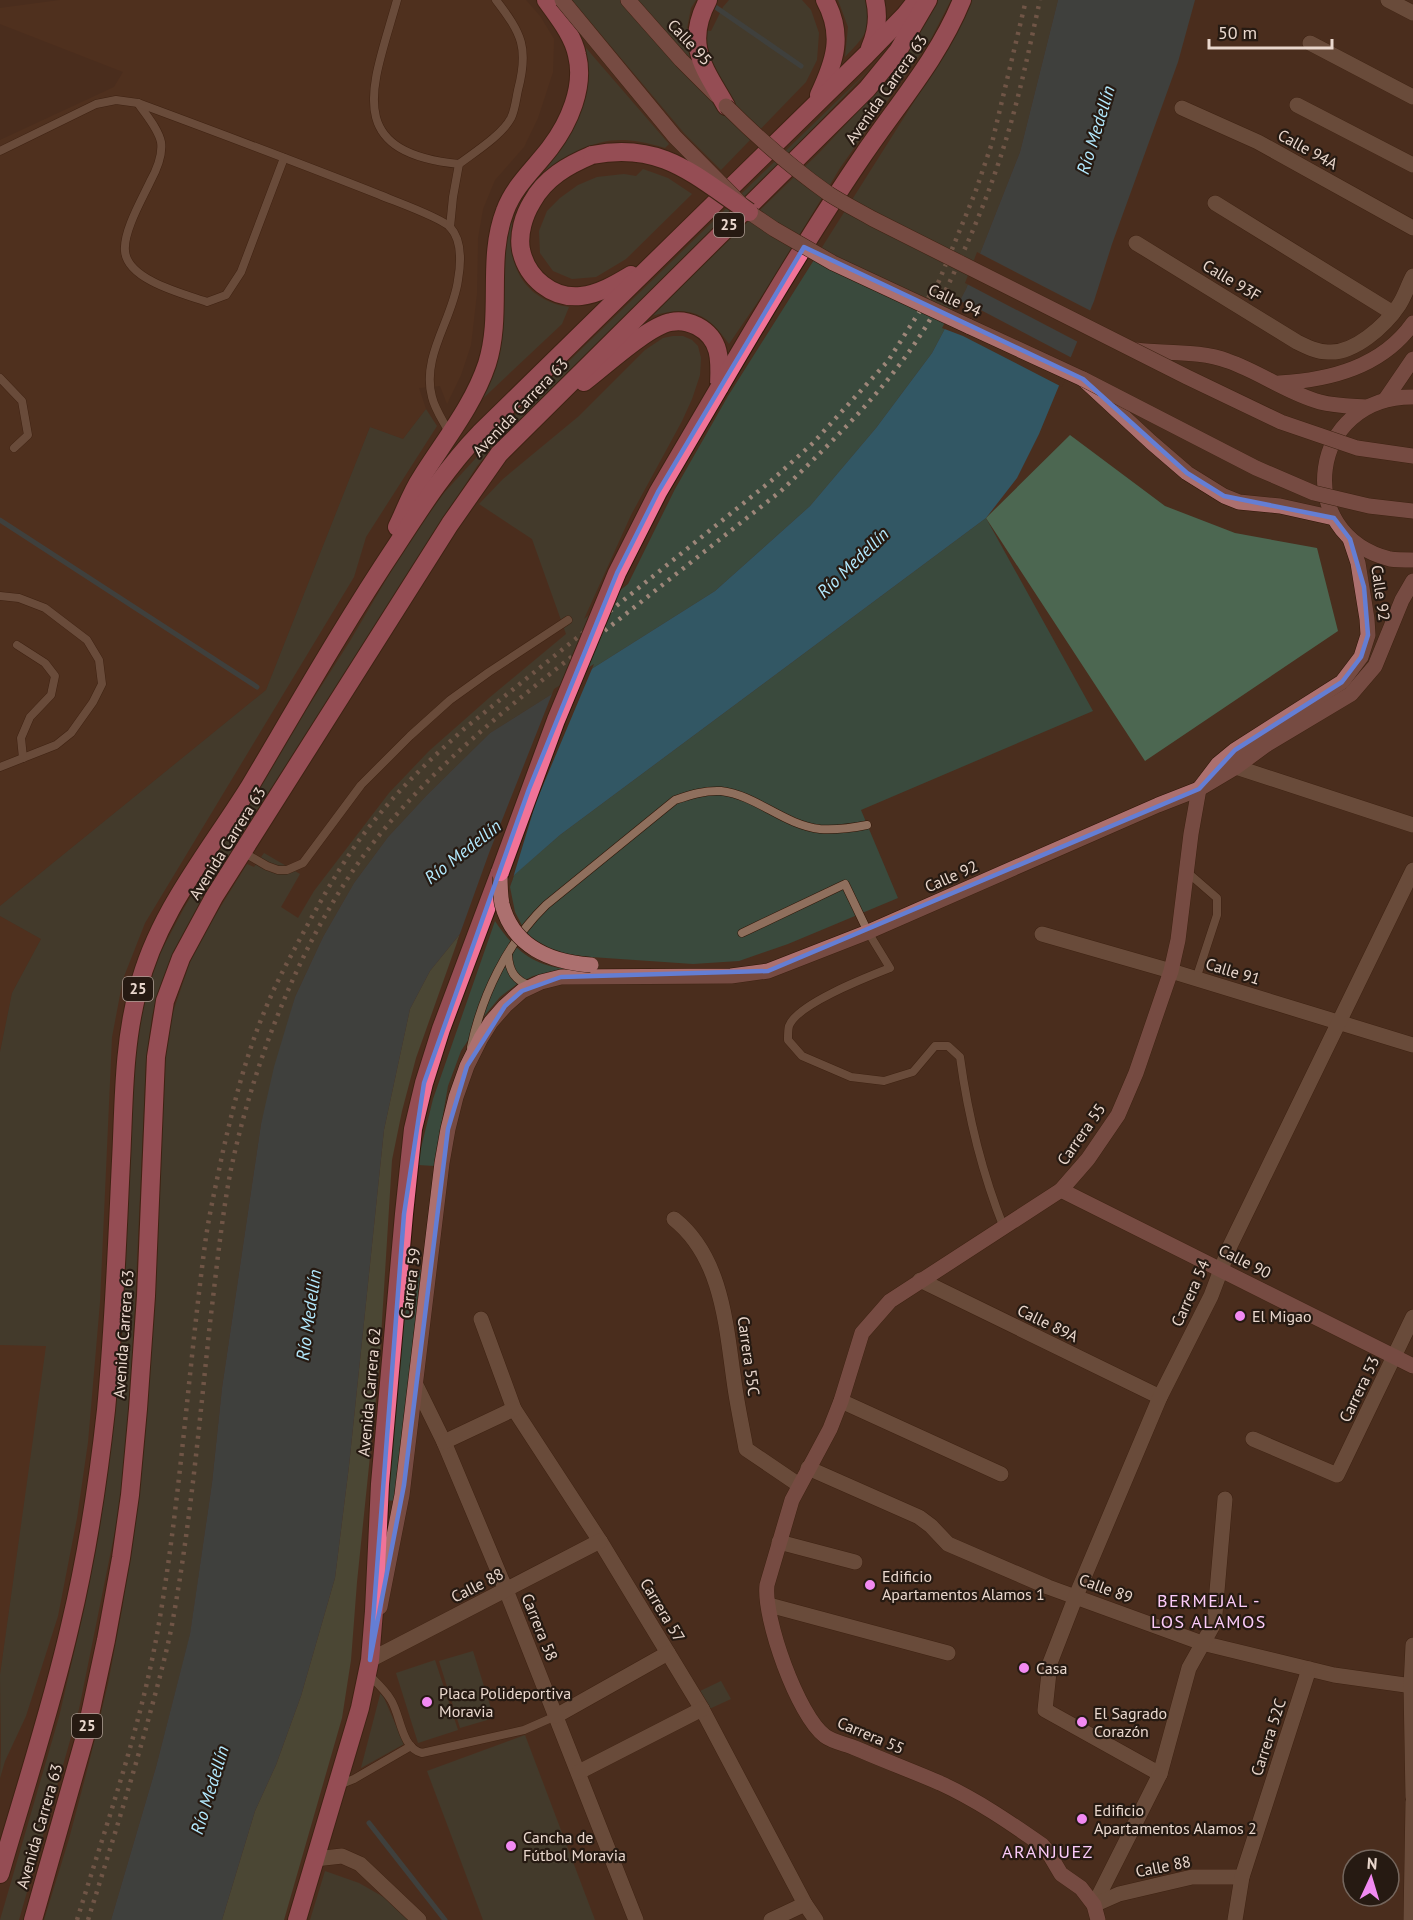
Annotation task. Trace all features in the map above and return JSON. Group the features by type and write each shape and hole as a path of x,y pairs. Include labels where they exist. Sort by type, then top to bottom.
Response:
{"highway":[{"path":"368,588 414,491 467,408 487,363 494,330 495,258 505,210 518,187 561,131 575,99 579,70 577,54 569,34 546,0"},
{"path":"708,0 700,15 696,38 698,52 726,106"},
{"path":"815,104 834,60 837,42 833,15 825,0"},
{"path":"866,55 874,39 877,26 878,13 875,0"},
{"name":"Avenida Carrera 63","path":"0,1874 58,1675 82,1575 91,1524 106,1408 112,1334 127,1048 142,975 155,940 172,906 247,790 368,588 430,494 462,452 866,55 905,15 916,0"},
{"name":"Avenida Carrera 63","path":"33,1920 86,1733 123,1548 133,1464 145,1307 156,1057 165,1001 181,958 214,897 485,472 514,437 867,89 898,51 928,0"},
{"name":"Avenida Carrera 63","path":"500,872 552,730 617,573 658,492 773,297 863,156 942,44 962,0"},
{"path":"654,262 610,287 581,296 567,296 554,293 537,281 528,268 521,250 520,233 532,200 561,170 592,155 626,151 661,157 676,164 749,212"},
{"path":"514,437 638,340 655,328 672,321 682,321 699,327 713,338 718,349 719,388"},
{"name":"Avenida Carrera 62","path":"297,1920 360,1708 368,1667 374,1611 380,1484 413,1129 424,1083 459,979 500,872"},
{"path":"0,1843 15,1821"}],"main road":[{"name":"Calle 94","path":"562,0 675,136 749,212 791,240 833,263 1083,379 1256,468 1314,493 1369,506 1413,511"},
{"name":"Calle 95","path":"628,0 681,60 726,106"},
{"path":"726,106 795,169 831,195 873,219 1281,422 1357,448 1413,456"},
{"path":"1301,388 1360,367 1405,335 1413,323"},
{"path":"1135,350 1214,357 1275,383 1301,388 1334,405 1366,407"},
{"path":"1385,400 1413,359"},
{"path":"1083,379 1186,473 1224,496 1239,502 1306,511 1334,518"},
{"path":"1413,397 1385,400 1366,407 1346,423 1331,444 1324,469 1325,494 1334,518 1350,539 1370,552 1392,559 1413,560"},
{"name":"Calle 92","path":"1199,789 1218,764 1236,750 1342,682 1361,657 1368,635 1367,619 1359,563 1350,539"},
{"name":"Calle 92","path":"500,872 502,904 507,919 524,941 548,957 586,971 712,976 768,971 868,932 1199,789 1236,767 1266,745 1351,694 1376,666 1402,600 1413,581"},
{"name":"Carrera 55","path":"1098,1920 1094,1905 1081,1888 1061,1874 1042,1845 992,1810 941,1784 825,1736 811,1720 794,1690 781,1656 766,1593 792,1500 830,1429 862,1334 890,1301 1061,1190 1088,1159 1118,1115 1136,1073 1171,971 1178,940 1199,789"},
{"name":"Carrera 59","path":"368,1667 402,1495 442,1163 448,1129 467,1066 491,1022 522,991 541,982 586,971"},
{"name":"Calle 90","path":"1061,1190 1413,1366"}],"street":[{"path":"1388,0 1413,13"},
{"path":"1310,43 1413,97"},
{"path":"1297,105 1413,165"},
{"name":"Calle 94A","path":"1182,108 1258,142 1413,228"},
{"path":"1215,203 1393,313 1413,276"},
{"name":"Calle 93F","path":"1136,243 1310,348 1336,352 1353,347 1379,330 1393,313"},
{"path":"1236,767 1413,825"},
{"name":"Carrera 54","path":"1160,1774 1045,1710 1050,1663 1160,1397 1211,1296 1230,1246 1413,870"},
{"name":"Calle 91","path":"1042,934 1413,1045"},
{"name":"Carrera 55C","path":"674,1220 687,1230 709,1263 724,1310 746,1449 799,1485"},
{"name":"Calle 89A","path":"920,1280 1160,1397"},
{"name":"Carrera 53","path":"1253,1439 1337,1475 1413,1317"},
{"name":"Carrera 57","path":"480,1319 514,1409 600,1541 702,1709 805,1904 816,1920"},
{"name":"Carrera 58","path":"416,1385 444,1442 506,1590 636,1920"},
{"path":"841,1401 1001,1474"},
{"path":"444,1442 514,1409"},
{"name":"Calle 89","path":"808,1468 925,1521 948,1544 1048,1587 1202,1643 1334,1675 1412,1686"},
{"path":"1094,1905 1160,1774 1189,1668 1212,1627 1225,1499"},
{"name":"Calle 88","path":"368,1667 506,1590 600,1541"},
{"path":"779,1542 855,1562"},
{"path":"768,1605 948,1653"},
{"path":"1413,1645 1413,1797"},
{"path":"556,1716 668,1653"},
{"name":"Carrera 52C","path":"1235,1920 1242,1877 1309,1669"},
{"path":"579,1772 702,1709"},
{"path":"1411,1920 1413,1802"},
{"path":"315,1859 342,1856 360,1864 419,1920"},
{"name":"Calle 88","path":"1094,1905 1127,1892 1192,1877 1242,1877"},
{"path":"771,1920 805,1904"}],"lane":[{"path":"398,0 373,91 375,117 385,137 406,152 433,162 459,164"},
{"path":"450,434 432,399 430,372 435,349 456,294 460,264 458,243 450,227 459,164 487,142 512,117 523,72 524,49 518,32 496,0"},
{"path":"0,151 96,104 116,100 138,103 284,158 417,211 450,227"},
{"path":"138,103 161,144 158,167 130,226 125,251 131,267 154,284 207,302 226,295 241,272 284,158"},
{"path":"0,378 22,401 28,435 14,448"},
{"path":"0,596 19,598 45,608 87,640 99,660 102,684 93,702 71,733 56,746 0,767"},
{"path":"243,852 278,870 287,870 303,863 361,785 410,736 450,700 568,620"},
{"path":"17,645 45,663 55,676 51,696 30,717 21,738 23,758"},
{"path":"467,1066 476,1025 492,980 533,918 675,800 698,793 721,791 744,798 788,820 819,829 867,825"},
{"path":"1186,870 1217,898 1217,915 1196,979"},
{"path":"742,933 845,884 868,932 890,968 832,993 804,1009 789,1025 788,1040 802,1056 851,1077 884,1082 913,1072 935,1046 948,1046 960,1057 976,1144 988,1187 1004,1228"},
{"path":"508,955 509,967 514,976 522,983 531,986"},
{"path":"368,1667 392,1701 411,1746 416,1752 422,1754 525,1730 556,1716"},
{"path":"337,1785 354,1779 411,1746"}],"highlighted area":[{"path":"804,247 1083,379 1187,473 1224,496 1334,518 1350,539 1364,587 1368,635 1361,657 1342,682 1235,750 1199,789 768,971 561,977 522,991 505,1006 467,1066 448,1129 404,1485 370,1660 404,1214 424,1083 529,789 617,573 658,492"}],"shaded area":[{"path":"60,0 526,0 540,16 554,39 553,72 538,118 524,147 495,180 483,209 478,238 477,293 471,345 461,375 447,404 440,386 419,388 426,409 403,439 370,427 266,690 0,906 0,140 114,87 123,72 0,24 0,8"},
{"path":"0,916 41,939 12,993 0,1052"},
{"path":"0,1345 47,1345 0,1675"}],"green space":[{"path":"572,0 696,0 691,8 687,28 711,31 729,0 802,0 811,10 819,33 817,60 806,82 721,170 684,133"},
{"path":"838,0 866,0 870,17 866,32 845,57 848,27"},
{"path":"935,0 951,0 931,39 840,168 770,284 729,344 713,325 696,314 676,311 651,316 819,153 884,84 915,40"},
{"path":"970,0 1058,0 1020,152 966,289 932,353 876,428 810,506 715,591 490,733 388,837 354,883 323,937 295,997 261,1124 222,1388 212,1483 190,1635 156,1767 111,1920 44,1920 88,1767 108,1684 123,1604 146,1420 160,1192 162,1069 169,1024 191,959 247,864 254,867 264,853 300,874 281,907 298,918 314,891 389,793 429,751 566,634 532,539 479,504 503,479 579,416 645,350 663,338 683,336 698,346 701,358 700,375 692,399 631,515 584,619 628,584 675,489 728,396 922,89"},
{"path":"586,48 669,144 665,148 629,140 600,143 574,154 543,174 568,136 586,74"},
{"path":"872,67 762,182 500,440 477,466 213,882 181,939 162,981 152,1016 146,1061 135,1305 128,1423 120,1506 79,1709 19,1920 0,1920 59,1717 98,1539 106,1470 125,1236 135,1058 141,1017 157,959 184,908 259,784 350,641 410,539 443,494 529,400"},
{"path":"643,169 668,178 692,194 626,259 596,277 572,279 553,271 540,253 539,231 547,211 578,185 597,177 624,174 636,176"},
{"path":"512,219 512,253 520,276 526,285 541,297 549,302 569,307 562,324 476,405 501,300 507,229"},
{"path":"426,409 437,426 366,537 354,577 145,923 123,979 112,1037 100,1302 88,1442 77,1518 58,1616 26,1716 5,1761 0,1778 0,1675 46,1346 0,1345 0,1052 12,993 41,939 0,916 0,906 266,690 370,427 403,439"},
{"path":"1070,435 1165,506 1235,533 1317,548 1338,631 1145,761 986,518"},
{"path":"986,518 1093,711 861,810 898,898 788,944 739,961 693,964 558,953 527,935 515,912 510,887 514,875 560,835"},
{"path":"495,921 509,940 524,954 543,964 566,969 533,976 517,984 500,997 485,1015 461,1051 448,1086 434,1166 418,1165 433,1099"},
{"path":"460,934 416,1058 392,1160 379,1369 351,1660 342,1718 284,1920 222,1920 255,1811 276,1765 301,1696 335,1578 384,1130 410,1009 430,971"},
{"path":"409,1270 421,1270 395,1501 386,1500"},
{"name":"Placa Polideportiva Moravia","path":"473,1651 494,1718 460,1728 439,1661"},
{"name":"Placa Polideportiva Moravia","path":"435,1660 458,1730 418,1743 396,1673"},
{"path":"721,1681 731,1699 707,1710 698,1692"},
{"path":"381,1691 404,1744 361,1768"},
{"name":"Cancha de Fútbol Moravia","path":"525,1735 595,1920 483,1920 427,1771"},
{"path":"325,1871 359,1883 394,1903 409,1920 310,1920"}],"water":[{"name":"Río Medellín","path":"1058,0 1195,0 1178,62 1112,244 1094,301 1039,434 1017,478 986,518 560,835 503,885 430,971 410,1009 384,1130 335,1578 301,1696 276,1765 255,1811 222,1920 111,1920 156,1767 190,1634 212,1483 222,1388 261,1124 274,1067 295,997 323,937 354,883 388,837 490,733 715,591 810,506 876,428 932,353 966,289 1020,152"}],"pier":[{"path":"977,252 1093,312 1080,343 965,283"},
{"path":"957,300 977,308 1074,359 1062,387 963,336 942,328"},
{"path":"594,664 536,802 512,881 457,942 489,853 554,689"}],"waterway":[{"path":"711,4 801,66"},
{"path":"0,520 257,687"},
{"path":"369,1823 445,1920"}],"railway":[{"path":"77,1920 112,1810 152,1661 173,1531 198,1298 212,1201 246,1062 280,977 349,855 388,804 430,760 464,729 771,481 813,443 888,361 939,281 975,193 992,143 1026,0"},
{"path":"88,1920 139,1752 171,1630 189,1516 224,1211 239,1133 264,1051 297,970 338,894 361,859 410,799 465,746 524,695 781,491 876,394 910,351 945,292 983,205 1002,154 1040,0"}],"place":[{"name":"El Migao","path":"1240,1316"},
{"name":"Edificio Apartamentos Alamos 1","path":"870,1585"},
{"name":"Casa","path":"1024,1668"},
{"name":"Placa Polideportiva Moravia","path":"427,1702"},
{"name":"El Sagrado Corazón","path":"1082,1722"},
{"name":"Edificio Apartamentos Alamos 2","path":"1082,1819"},
{"name":"Cancha de Fútbol Moravia","path":"511,1846"}],"district":[{"name":"BERMEJAL - LOS ALAMOS","path":"1209,1611"},
{"name":"ARANJUEZ","path":"1048,1852"}]}
